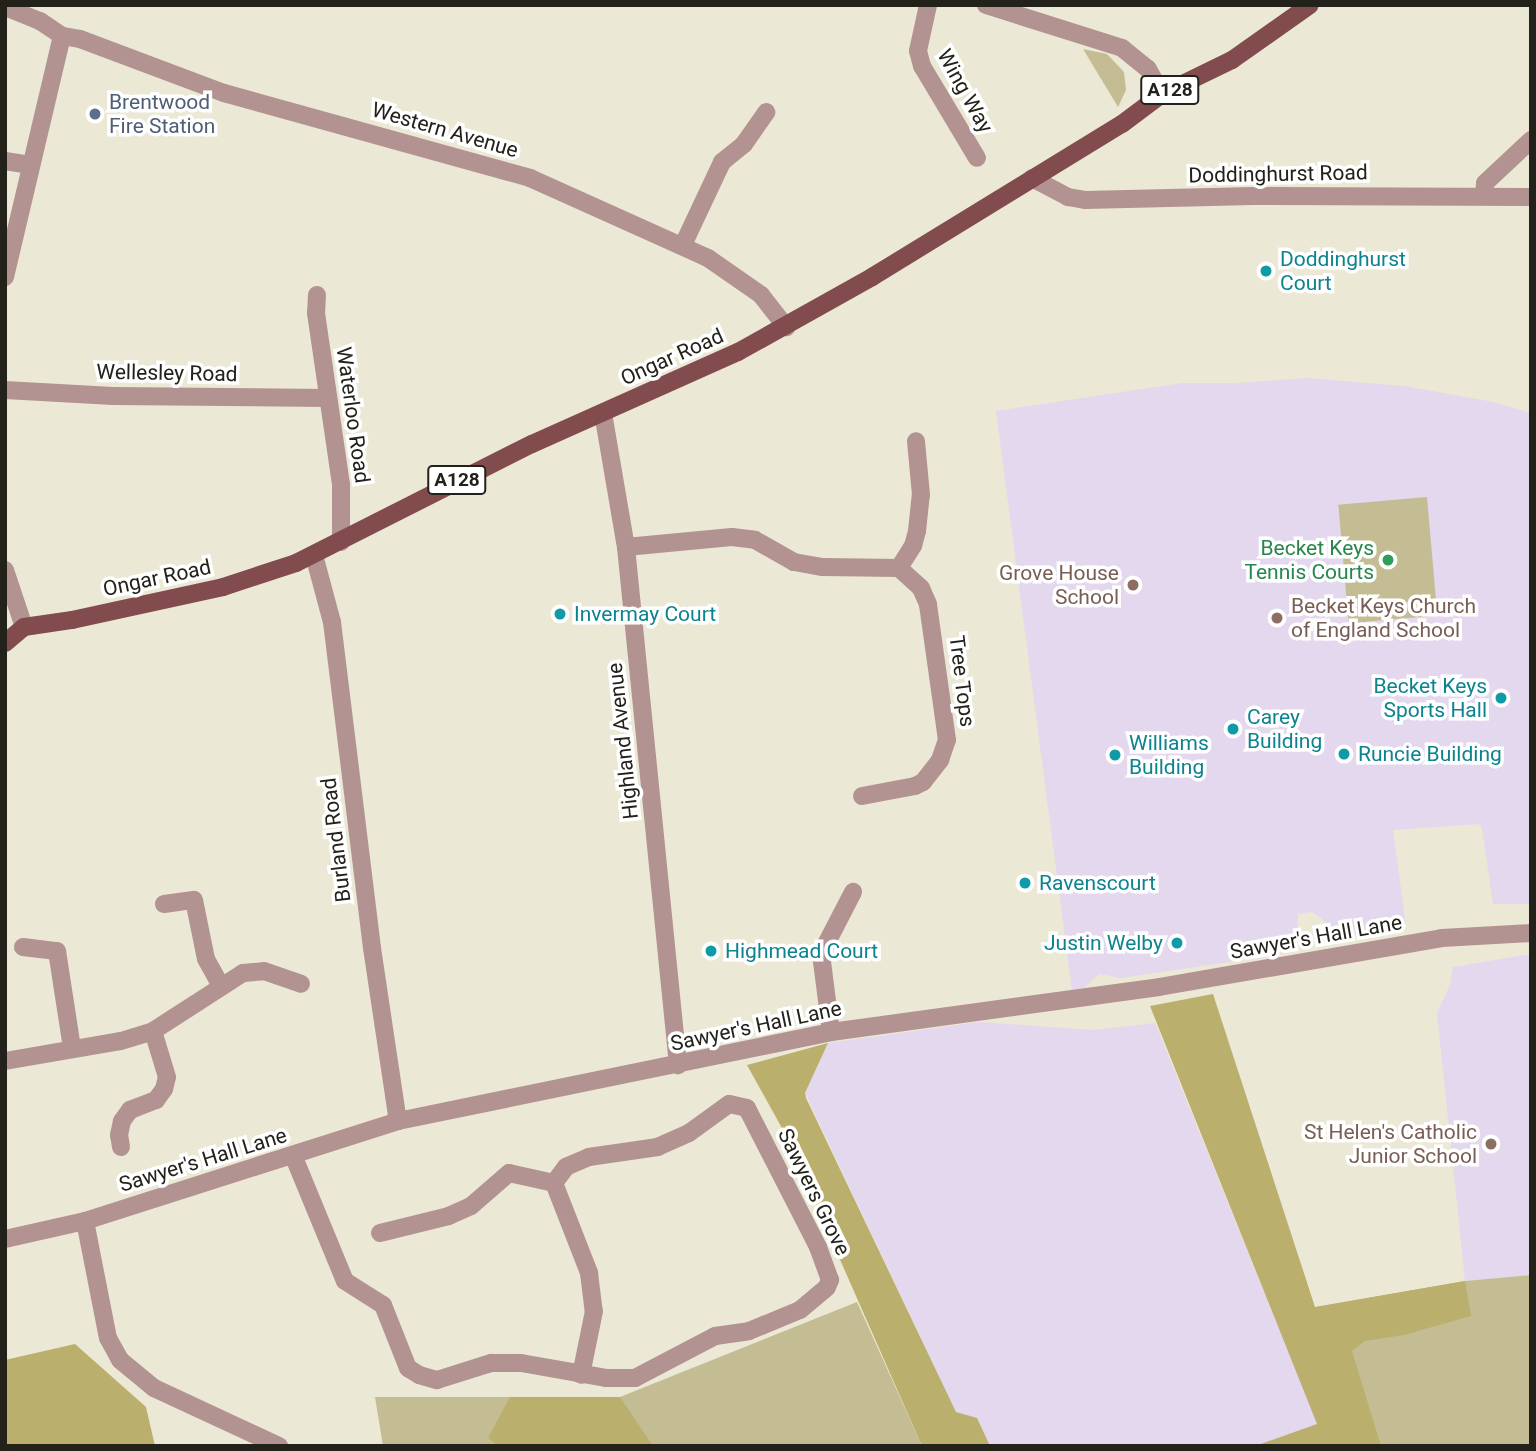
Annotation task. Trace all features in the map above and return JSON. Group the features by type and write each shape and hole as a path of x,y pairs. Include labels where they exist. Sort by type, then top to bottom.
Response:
{"main road":[{"name":"Ongar Road","path":"24,627 72,621 223,587 314,555 457,481 727,358 786,327 1122,124 1162,94 1232,60 1310,5"},
{"path":"5,643 24,627"}],"street":[{"name":"Wing Way","path":"928,5 918,51 922,66 977,158"},
{"path":"986,5 1006,9 1122,48 1133,54 1148,69 1162,94"},
{"name":"Western Avenue","path":"5,7 40,21 62,36 80,38 224,93 509,170 683,245 751,286 786,327"},
{"path":"5,277 29,165 62,36"},
{"path":"683,245 722,162 744,144 765,112"},
{"path":"1483,195 1485,183 1531,140"},
{"path":"5,161 29,165"},
{"name":"Doddinghurst Road","path":"1032,178 1068,197 1085,200 1253,196 1531,197"},
{"name":"Waterloo Road","path":"317,295 316,313 341,485 341,542"},
{"name":"Wellesley Road","path":"5,390 113,396 328,398"},
{"name":"Highland Avenue","path":"603,413 626,547 678,1065"},
{"path":"626,547 732,537 755,540 794,562 823,567 899,568 913,546 917,531 921,495 916,441"},
{"name":"Burland Road","path":"314,555 332,622 372,948 398,1121"},
{"name":"Tree Tops","path":"862,796 915,786 923,782 940,760 947,740 928,604 920,588 899,568"},
{"path":"5,570 24,627"},
{"path":"831,1032 821,954 853,892"},
{"path":"164,904 194,900 206,959 221,986"},
{"name":"Sawyer's Hall Lane","path":"5,1239 85,1221 398,1121 831,1032 1159,987 1442,938 1531,933"},
{"path":"23,947 57,951 72,1048"},
{"path":"5,1061 121,1041 153,1031 243,973 264,971 301,984"},
{"path":"121,1147 119,1135 122,1121 130,1110 156,1100 164,1088 167,1077 153,1031"},
{"name":"Sawyers Grove","path":"293,1155 345,1281 383,1305 408,1368 419,1375 437,1380 491,1363 521,1363 581,1375 635,1378 715,1336 749,1331 800,1310 827,1287 830,1280 818,1247 747,1108 729,1104 690,1133 659,1147 589,1157 566,1167 554,1183"},
{"path":"380,1233 449,1216 471,1206 509,1173 554,1183 589,1273 594,1311 581,1375"},
{"path":"85,1221 108,1338 120,1360 154,1388 279,1446"}],"shaded area":[{"path":"1083,49 1107,54 1124,72 1126,90 1118,107"},
{"name":"Becket Keys Church of England School","path":"1307,378 1404,386 1488,401 1531,413 1531,904 1493,904 1482,828 1479,824 1393,830 1406,926 1345,936 1312,912 1298,914 1297,941 1290,948 1275,955 1121,978 1099,974 1073,998 996,411 1182,383 1238,383"},
{"name":"Becket Keys Tennis Courts","path":"1427,497 1437,616 1349,623 1338,505"},
{"name":"St Helen's Catholic Junior School","path":"1531,954 1531,1275 1465,1281 1437,1013 1450,985 1453,967"},
{"path":"1213,994 1315,1307 1465,1281 1471,1316 1404,1335 1365,1341 1352,1351 1381,1446 1255,1446 1317,1424 1150,1006"},
{"path":"979,1022 1093,1030 1155,1023 1326,1445 972,1446 805,1093 828,1043"},
{"path":"828,1043 805,1093 806,1098 956,1412 977,1418 990,1446 922,1446 783,1130 747,1065"},
{"path":"1531,1275 1531,1446 1338,1446 1305,1309 1465,1281"},
{"path":"857,1302 922,1446 383,1446 375,1397 620,1397"},
{"path":"75,1344 146,1407 155,1446 5,1446 5,1360"},
{"path":"510,1397 620,1397 653,1446 498,1446 488,1438"}],"place":[{"name":"Brentwood Fire Station","path":"95,114"},
{"name":"Doddinghurst Court","path":"1266,271"},
{"name":"Becket Keys Tennis Courts","path":"1388,560"},
{"name":"Grove House School","path":"1133,585"},
{"name":"Invermay Court","path":"560,614"},
{"name":"Becket Keys Church of England School","path":"1277,618"},
{"name":"Becket Keys Sports Hall","path":"1501,698"},
{"name":"Carey Building","path":"1233,729"},
{"name":"Runcie Building","path":"1344,754"},
{"name":"Williams Building","path":"1115,755"},
{"name":"Ravenscourt","path":"1025,883"},
{"name":"Justin Welby","path":"1177,943"},
{"name":"Highmead Court","path":"711,951"},
{"name":"St Helen's Catholic Junior School","path":"1491,1144"}]}
